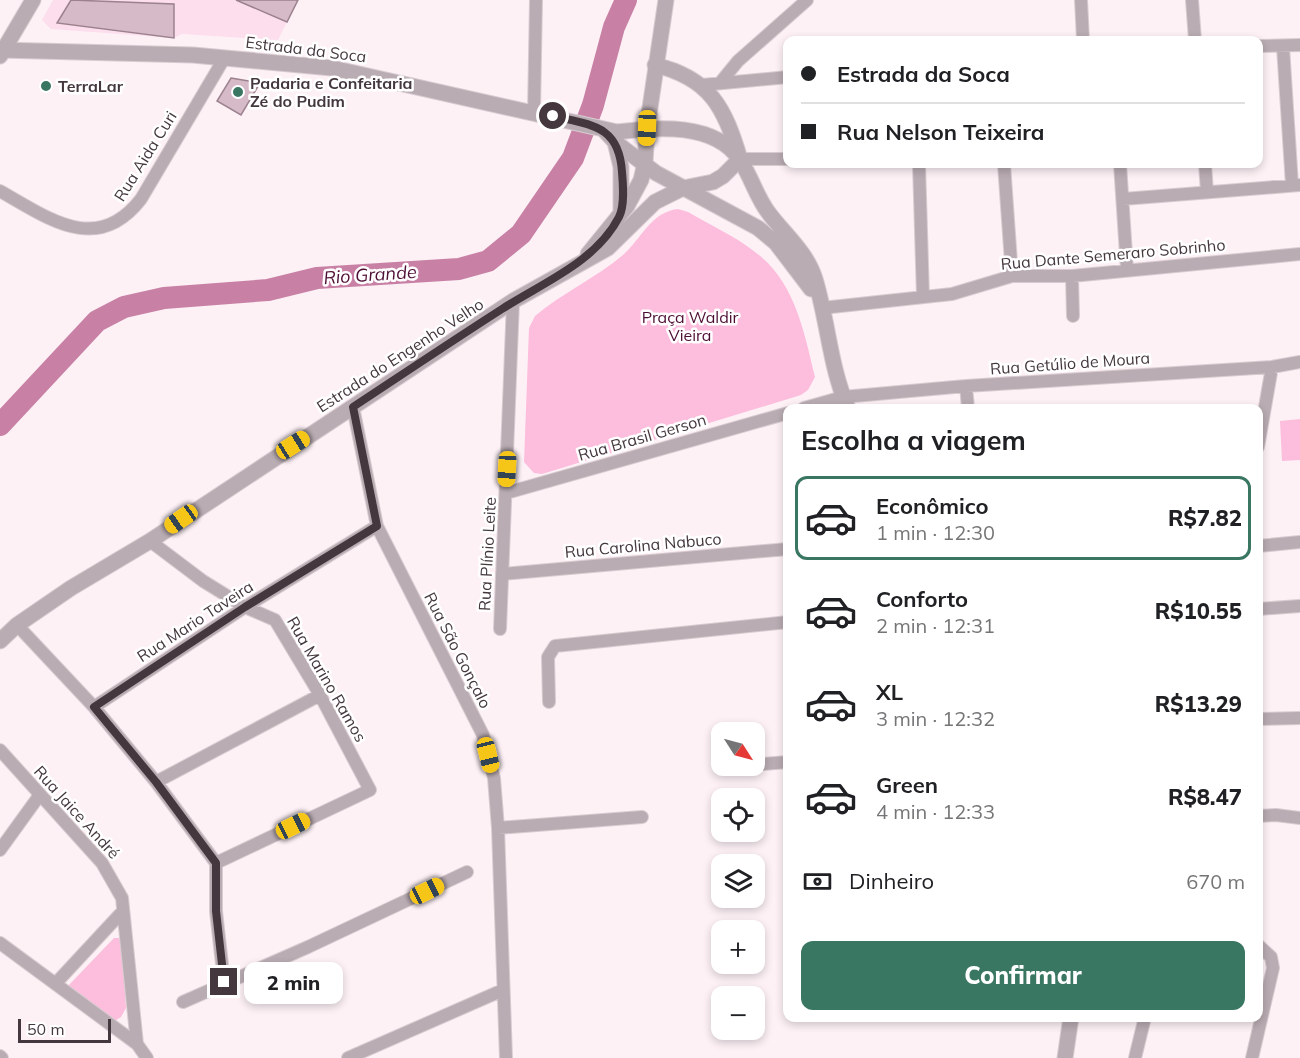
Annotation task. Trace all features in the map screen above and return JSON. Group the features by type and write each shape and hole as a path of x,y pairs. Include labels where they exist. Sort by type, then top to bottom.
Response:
{"street":[{"path":"1,52 33,0"},
{"path":"534,112 536,0"},
{"name":"Estrada do Engenho Velho","path":"582,261 621,216 638,188 645,163 655,65 666,0"},
{"path":"720,83 738,61 807,0"},
{"path":"1081,0 1083,36"},
{"path":"1192,0 1195,36"},
{"path":"1263,46 1300,45"},
{"path":"1123,199 1296,185 1283,47"},
{"name":"Estrada da Soca","path":"1,52 64,50 225,57 332,68 617,132 647,128 711,136 728,147 740,159"},
{"name":"Rua Aida Curi","path":"0,191 62,225 92,230 114,224 129,214 141,199 225,57"},
{"path":"655,65 691,78 702,85 724,114 740,159 759,198 803,255 815,277 845,403"},
{"path":"702,85 783,77"},
{"path":"597,127 656,173 744,220 776,243 821,305"},
{"path":"615,142 621,167 621,216"},
{"path":"740,159 783,159"},
{"name":"Estrada do Engenho Velho","path":"0,641 17,625 150,541 513,302 608,248 655,202 683,188 713,182 723,176 740,159"},
{"path":"919,168 923,297"},
{"path":"1004,168 1012,276"},
{"path":"1120,168 1127,269"},
{"path":"1205,168 1207,192"},
{"name":"Rua Dante Semeraro Sobrinho","path":"821,305 952,294 1012,276 1072,276 1300,254"},
{"path":"1072,276 1073,316"},
{"name":"Rua Plínio Leite","path":"500,629 513,302"},
{"name":"Rua Getúlio de Moura","path":"845,403 966,386 1272,367 1300,362"},
{"path":"1263,418 1272,367"},
{"path":"966,386 968,404"},
{"name":"Rua São Gonçalo","path":"353,407 377,526 483,735 494,778 498,828 506,1058"},
{"name":"Rua Brasil Gerson","path":"506,493 783,414"},
{"name":"Rua Mario Taveira","path":"94,707 245,607 377,526"},
{"name":"Rua Marino Ramos","path":"150,541 203,581 245,607 274,620 320,695 370,790 216,863"},
{"path":"1263,546 1300,542"},
{"name":"Rua Carolina Nabuco","path":"502,574 783,549"},
{"path":"1263,609 1300,606"},
{"path":"549,702 548,657 555,646 783,623"},
{"path":"17,625 94,707 156,782 216,863 216,911 224,982"},
{"path":"156,782 320,695"},
{"path":"1263,719 1300,718"},
{"name":"Rua Jaice André","path":"0,750 102,864 122,898 137,1044"},
{"path":"765,764 783,762"},
{"path":"0,850 39,796"},
{"path":"1263,816 1276,815 1300,819"},
{"path":"498,828 642,817"},
{"path":"183,1002 308,947 467,872"},
{"path":"56,983 122,912"},
{"path":"0,943 137,1044 147,1058"},
{"path":"1263,950 1271,957 1273,968 1263,1011"},
{"path":"348,1058 503,990"},
{"path":"1065,1058 1070,1022"},
{"path":"1135,1058 1144,1022"},
{"path":"1252,1058 1260,1022"}],"shaded area":[{"path":"53,0 298,0 278,40 182,34 174,38 51,29 42,20"}],"green space":[{"name":"Praça Waldir Vieira","path":"678,209 688,212 747,246 769,264 780,277 796,308 807,343 815,377 808,390 801,395 542,474 534,473 524,462 529,328 535,316 623,255 654,220 669,211"},
{"path":"1300,419 1300,460 1282,461 1280,421"},
{"path":"114,938 119,938 122,943 126,1008 121,1017 113,1022 67,987"}],"building":[{"path":"71,0 174,4 174,38 57,23"},
{"path":"236,0 298,0 287,22"},
{"name":"Padaria e Confeitaria Zé do Pudim","path":"231,78 260,83 241,115 217,101"}],"waterway":[{"name":"Rio Grande","path":"0,425 97,321 124,307 164,298 268,290 317,278 459,269 488,261 521,234 573,158 593,105 614,27 626,0"}],"place":[{"name":"TerraLar","path":"46,86"},
{"name":"Padaria e Confeitaria Zé do Pudim","path":"238,92"}],"route":[{"path":"224,982 216,911 216,863 156,782 94,707 245,607 377,526 353,407 513,302 582,261 621,216 621,167 615,142 602,128 553,116"}]}
